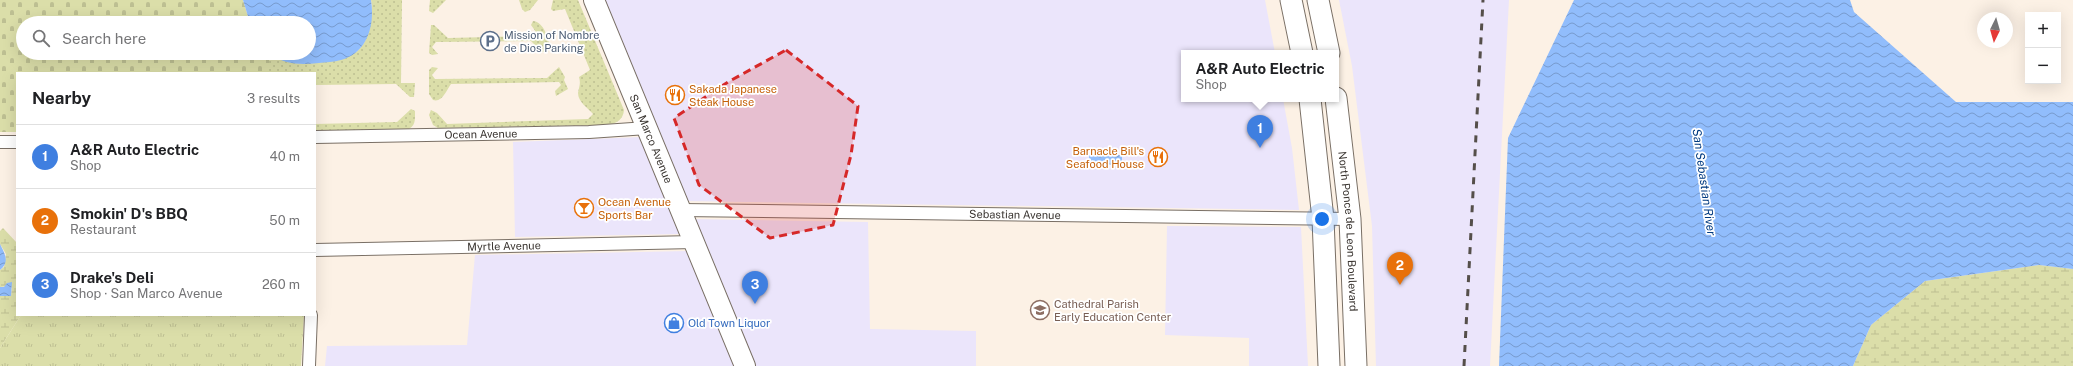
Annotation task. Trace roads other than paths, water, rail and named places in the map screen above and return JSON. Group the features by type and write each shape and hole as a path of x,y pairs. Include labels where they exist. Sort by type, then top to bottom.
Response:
{"highway":[{"path":"1291,0 1301,50"},
{"path":"1318,0 1328,50"},
{"path":"1310,102 1323,219 1330,366"},
{"name":"North Ponce de Leon Boulevard","path":"1336,102 1350,219 1356,366"}],"main road":[{"name":"San Marco Avenue","path":"594,0 745,366"}],"street":[{"name":"Ocean Avenue","path":"316,137 589,132 647,128"},
{"path":"0,142 16,142"},
{"name":"Sebastian Avenue","path":"681,210 1350,219"},
{"name":"Myrtle Avenue","path":"316,250 694,242"},
{"path":"309,366 312,316"}],"water":[{"path":"243,0 371,0 372,9 372,19 368,36 358,51 338,61 312,64 299,64 281,60 316,60 316,16 248,16"},
{"name":"San Sebastian River","path":"1574,0 1850,0 1854,12 1956,102 2073,102 2073,269 2039,265 1925,281 1871,325 1853,366 1499,366 1508,138"},
{"path":"1089,155 1122,155 1122,165 1089,165"},
{"path":"0,244 6,261 0,270"},
{"path":"12,282 11,296 0,296 0,287 4,287 7,283"}],"railway":[{"path":"1464,366 1483,0"}],"place":[{"name":"Mission of Nombre de Dios Parking","path":"490,41"},
{"name":"Sakada Japanese Steak House","path":"675,95"},
{"name":"A&R Auto Electric","path":"1260,148"},
{"name":"Barnacle Bill's Seafood House","path":"1158,157"},
{"name":"Ocean Avenue Sports Bar","path":"584,208"},
{"name":"Smokin' D's BBQ","path":"1400,285"},
{"name":"Drake's Deli","path":"755,304"},
{"name":"Cathedral Parish Early Education Center","path":"1040,310"},
{"name":"Old Town Liquor","path":"674,323"}]}
